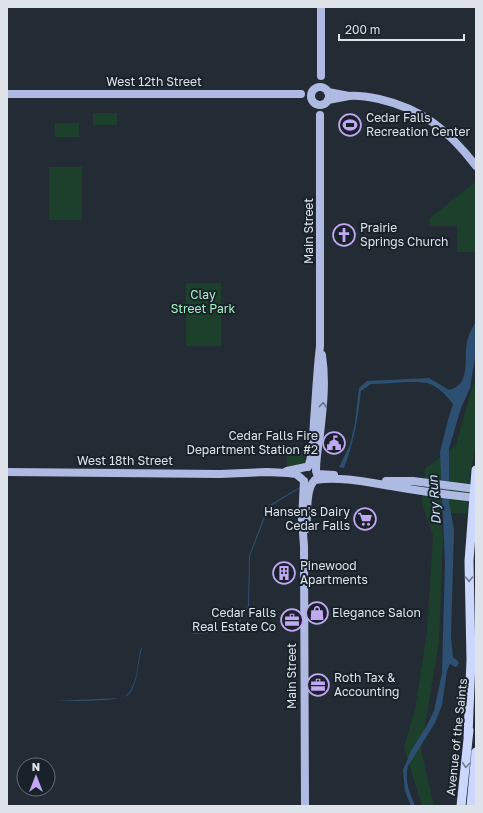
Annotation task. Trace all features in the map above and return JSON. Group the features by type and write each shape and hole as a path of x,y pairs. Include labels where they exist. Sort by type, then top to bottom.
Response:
{"highway":[{"path":"468,736 471,660 469,561 476,470"},
{"name":"Avenue of the Saints","path":"461,806 476,671"},
{"name":"Avenue of the Saints","path":"471,806 476,752"}],"main road":[{"name":"Main Street","path":"307,467 313,443 317,366 320,346 321,7"},
{"name":"West 12th Street","path":"7,94 301,94 373,98 402,105 414,110 439,127 476,166"},
{"name":"Main Street","path":"304,546 308,517 309,492 316,477 324,390 324,366 320,346"},
{"name":"West 18th Street","path":"7,472 220,474 268,472 307,467"},
{"path":"316,477 313,468 307,467 301,473 303,480 309,483 316,477 413,481 475,488"},
{"name":"West 18th Street","path":"268,472 296,474 303,480"},
{"path":"316,477 371,482 430,493 475,498"},
{"name":"Main Street","path":"303,480 302,520 304,546 305,806"}],"green space":[{"path":"93,113 117,113 117,125 93,125"},
{"path":"55,123 79,123 79,137 55,137"},
{"path":"49,167 82,167 82,220 49,220"},
{"path":"475,182 476,252 457,252 457,226 430,226 430,218"},
{"name":"Clay Street Park","path":"186,283 221,283 221,346 186,346"},
{"path":"476,380 476,442 470,474 467,514 441,512 443,539 439,642 421,750 434,806 422,806 404,747 415,710 427,632 433,536 422,503 425,469 456,445 473,385"},
{"path":"287,450 306,450 304,467 287,467"}],"water":[{"path":"476,321 476,352 470,388 461,408 449,449 449,502 454,530 451,636 453,657 447,671 442,705 435,723 408,766 407,781 415,806 411,806 405,791 403,770 411,751 434,711 442,673 445,562 440,452 453,404 438,388 427,383 406,382 371,384 361,391 353,439 344,468 339,467 350,445 355,423 359,388 367,381 429,378 449,390 456,387 464,376 466,345"},
{"path":"300,487 269,507 250,556 249,607 239,623 224,632 193,634 223,631 238,623 248,606 249,556 268,506"},
{"path":"142,648 134,686 128,695 123,697 131,689 134,682 139,654"},
{"path":"119,698 93,701 54,701"}],"waterway":[{"name":"Dry Run","path":"447,653 448,658 455,663"}],"place":[{"name":"Cedar Falls Recreation Center","path":"350,125"},
{"name":"Prairie Springs Church","path":"344,235"},
{"name":"Cedar Falls Fire Department Station #2","path":"334,443"},
{"name":"Hansen's Dairy Cedar Falls","path":"365,519"},
{"name":"Pinewood Apartments","path":"284,573"},
{"name":"Elegance Salon","path":"317,613"},
{"name":"Cedar Falls Real Estate Co","path":"292,620"},
{"name":"Roth Tax & Accounting","path":"318,685"}]}
